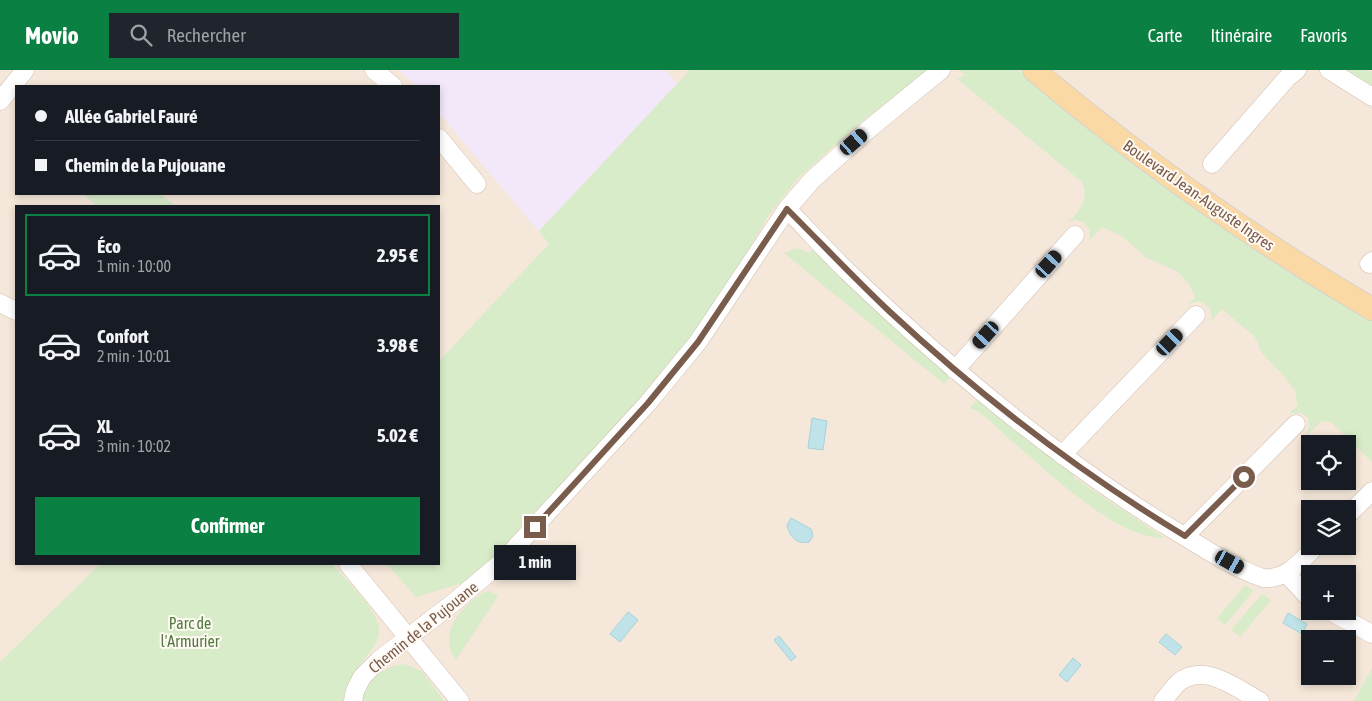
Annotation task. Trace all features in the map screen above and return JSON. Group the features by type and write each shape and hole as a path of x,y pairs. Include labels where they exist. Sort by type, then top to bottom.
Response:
{"main road":[{"name":"Boulevard Jean-Auguste Ingres","path":"1034,70 1138,154 1261,240 1372,309"}],"street":[{"path":"1,97 25,70"},
{"path":"374,70 392,85"},
{"name":"Chemin de la Pujouane","path":"353,701 355,691 362,677 379,660 482,580 503,561 648,403 698,342 787,209 839,155 941,70"},
{"path":"1212,164 1287,78 1297,70"},
{"path":"1328,70 1372,96"},
{"path":"440,139 477,184"},
{"path":"787,209 846,270 955,370 1062,455 1125,500 1258,577 1274,579 1287,574 1307,555"},
{"path":"955,370 1075,235"},
{"path":"0,303 15,310"},
{"path":"1062,455 1196,315"},
{"path":"1185,536 1296,424"},
{"path":"1356,507 1372,491"},
{"path":"349,565 460,701"},
{"path":"1287,574 1301,589"},
{"path":"1350,620 1370,629"},
{"path":"1163,701 1181,682 1202,675 1218,678 1260,701"}],"shaded area":[{"path":"0,70 1372,70 1372,701 0,701"},
{"path":"398,70 665,70 677,84 539,232 440,114 440,85 415,85"}],"green space":[{"path":"690,70 928,70 854,128 798,178 768,216 727,287 691,339 646,396 504,548 466,582 416,597 388,565 440,565 440,360 549,244 539,231"},
{"path":"960,70 1018,70 1079,121 1372,320 1372,462 1356,446 1356,435 1344,435 1331,422 1322,421 1307,435 1309,427 1308,417 1301,413 1290,413 1298,405 1295,391 1284,376 1261,352 1255,337 1222,309 1209,323 1212,316 1209,307 1199,301 1188,304 1195,298 1189,284 1178,272 1145,257 1123,237 1102,227 1089,241 1090,231 1084,222 1075,220 1068,223 1084,199 1085,194 1082,182 957,79 965,75"},
{"path":"1341,70 1368,70 1372,72 1372,89"},
{"path":"85,195 160,195 176,205 95,205"},
{"path":"797,248 809,253 813,249 853,289 950,377 944,384 784,253"},
{"path":"977,400 1075,473 1073,477 1165,538 1146,535 1125,527 1103,515 1081,499 984,416 970,408"},
{"name":"Parc de l'Armurier","path":"99,565 333,565 369,607 379,625 379,633 374,646 358,667 347,688 343,701 0,701 0,662"},
{"path":"1245,585 1254,590 1225,625 1217,618"},
{"path":"490,591 498,596 456,660 449,643 451,627 466,606 483,593"},
{"path":"1262,594 1271,600 1240,637 1231,630"},
{"path":"404,664 422,671 444,701 361,701 366,685 381,669 384,671 392,666"},
{"path":"1372,668 1372,701 1354,701"}],"water":[{"path":"812,418 827,421 823,450 808,448"},
{"path":"791,518 811,529 813,536 809,542 805,543 794,539 787,525"},
{"path":"628,612 638,620 620,642 610,634"},
{"path":"1288,613 1307,624 1304,630 1301,630 1301,633 1283,623"},
{"path":"1166,634 1182,647 1175,655 1159,642"},
{"path":"779,636 796,657 791,661 774,640"},
{"path":"1073,658 1081,665 1067,682 1059,675"}],"route":[{"path":"535,527 648,403 698,342 787,209 846,270 955,370 1062,455 1125,500 1185,536 1244,477"}]}
